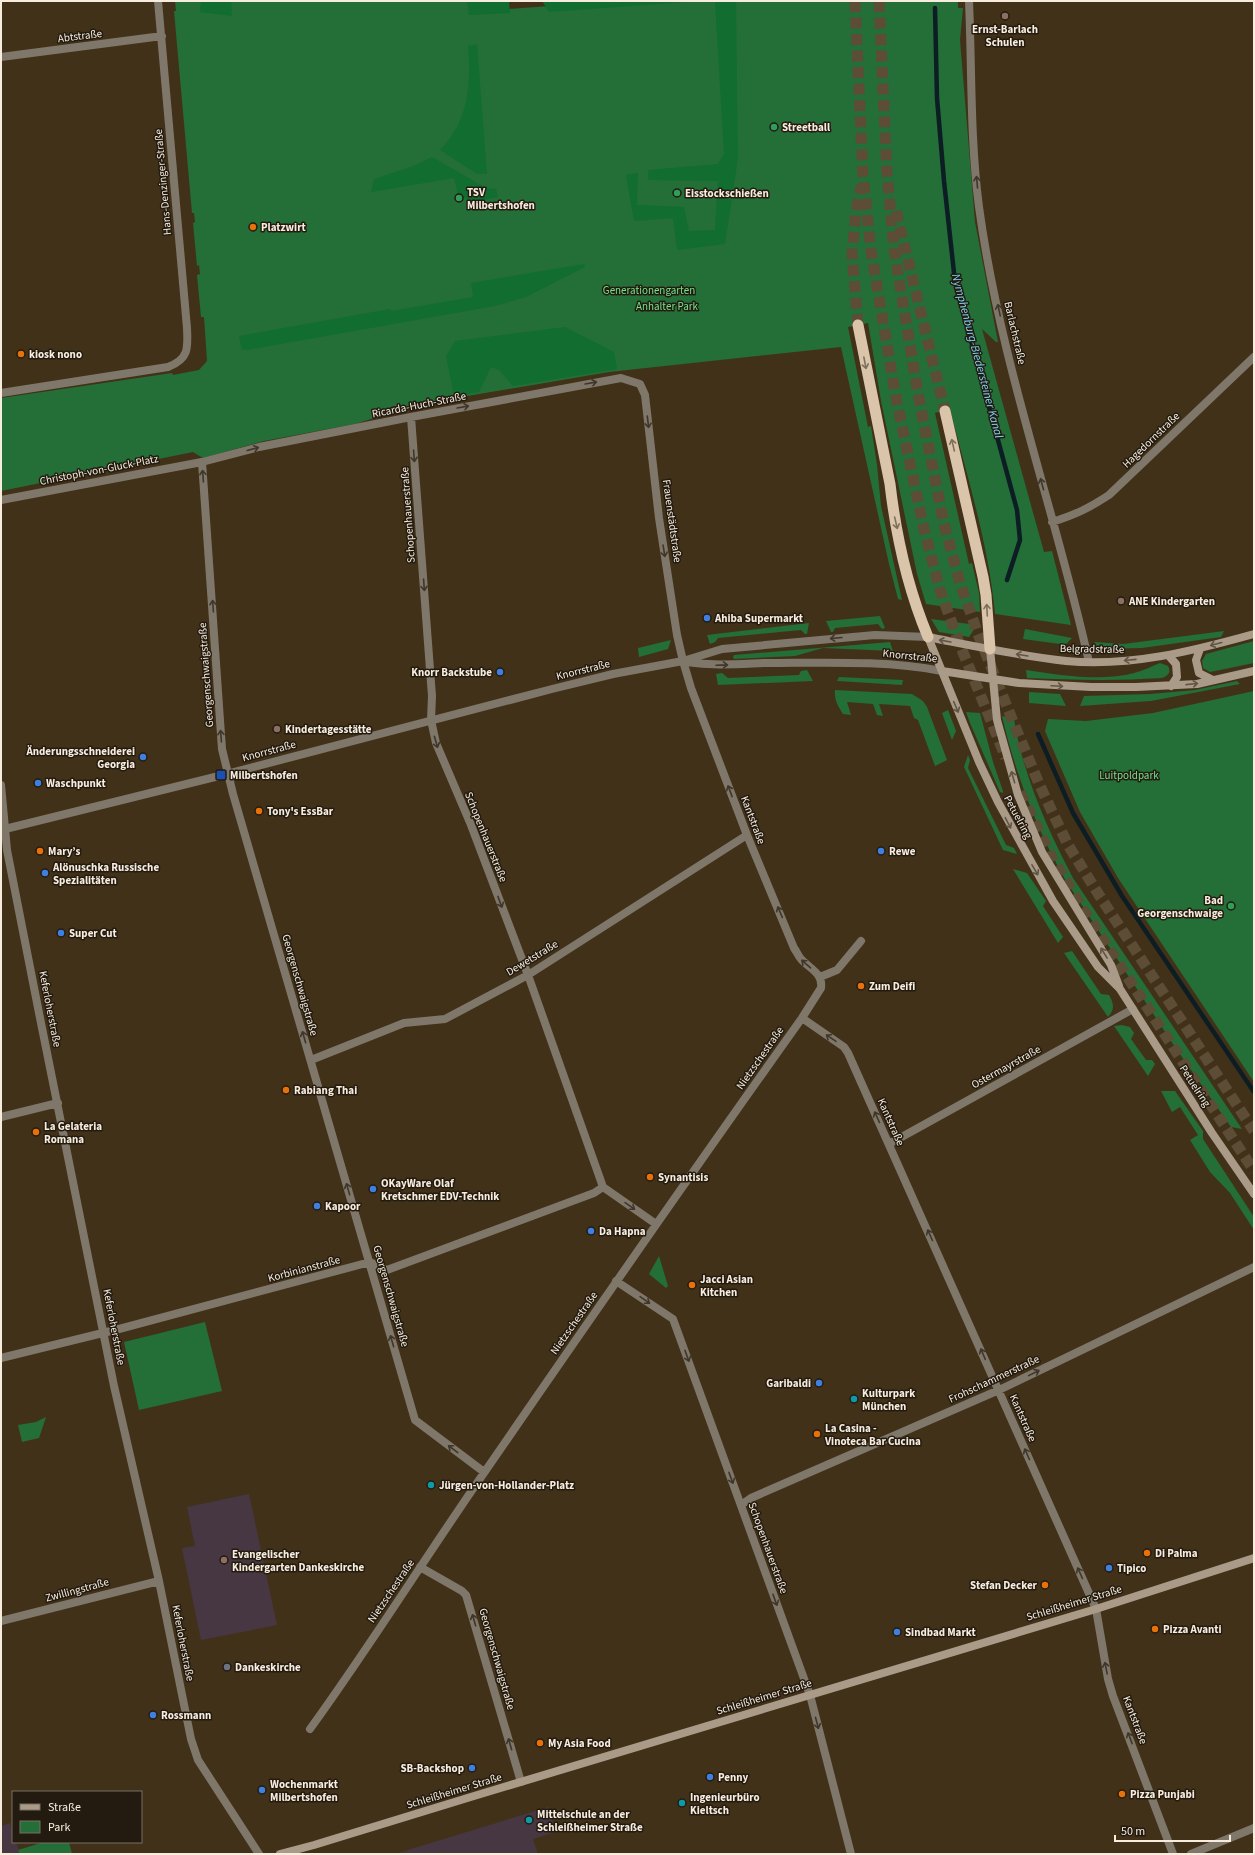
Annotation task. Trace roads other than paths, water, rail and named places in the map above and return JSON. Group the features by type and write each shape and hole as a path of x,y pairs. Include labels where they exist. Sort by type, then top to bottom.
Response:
{"highway":[{"path":"858,325 890,484 892,507 913,597 928,638"},
{"path":"945,411 983,577 986,595 990,648"}],"main road":[{"name":"Belgradstraße","path":"928,638 1066,661 1089,662 1122,661 1169,656 1254,634"},
{"name":"Petuelring","path":"928,638 979,762 1017,840 1053,901 1098,967 1120,989 1212,1133 1254,1194"},
{"name":"Petuelring","path":"990,648 997,720 1018,795 1042,852 1112,965 1120,989"},
{"path":"1200,649 1196,660 1200,673 1213,680"},
{"path":"1169,656 1176,664 1177,677 1171,686"},
{"path":"942,671 992,680 1077,687 1171,686 1197,684 1254,671"},
{"name":"Schleißheimer Straße","path":"280,1854 1096,1609 1254,1558"}],"street":[{"name":"Hans-Denzinger-Straße","path":"1,393 168,367 182,360 186,353 188,342 187,328 158,1"},
{"name":"Barlachstraße","path":"969,1 973,138 979,207 990,270 1019,399 1089,662"},
{"name":"Abtstraße","path":"1,57 162,36"},
{"name":"Hagedornstraße","path":"1052,522 1076,515 1109,494 1254,357"},
{"name":"Ricarda-Huch-Straße","path":"202,462 259,447 621,378 640,384"},
{"name":"Frauenstädtstraße","path":"640,384 645,395 659,518 677,635 683,661"},
{"name":"Schopenhauerstraße","path":"411,417 432,696 431,720 436,743 471,825 528,975 603,1187"},
{"name":"Christoph-von-Gluck-Platz","path":"1,500 202,462"},
{"name":"Georgenschwaigstraße","path":"202,462 222,749 227,774 415,1420 484,1472"},
{"name":"Knorrstraße","path":"3,830 227,774 613,674 683,661 722,648 875,635 928,638"},
{"name":"Knorrstraße","path":"683,661 711,665 842,662 894,665 942,671"},
{"name":"Kantstraße","path":"683,661 691,688 747,835 794,948 801,959 820,977"},
{"name":"Keferloherstraße","path":"1,785 3,830 125,1435 159,1581 191,1739 198,1760 259,1854"},
{"name":"Dewetstraße","path":"311,1060 404,1024 445,1019 528,975 747,835"},
{"path":"820,977 837,970 861,941"},
{"name":"Nietzschestraße","path":"310,1729 616,1280 802,1018 821,988 820,977"},
{"name":"Ostermayrstraße","path":"889,1144 1133,1009"},
{"name":"Kantstraße","path":"802,1018 844,1046 999,1390 1096,1609 1108,1678 1113,1696 1173,1854"},
{"path":"1,1117 58,1104"},
{"path":"370,1262 387,1270 594,1193 603,1187 656,1224"},
{"name":"Korbinianstraße","path":"1,1358 104,1333 370,1262"},
{"name":"Frohschammerstraße","path":"741,1505 751,1498 999,1390 1254,1266"},
{"name":"Schopenhauerstraße","path":"616,1280 673,1319 810,1695 852,1854"},
{"name":"Georgenschwaigstraße","path":"420,1567 462,1591 466,1595 521,1782"},
{"name":"Zwillingstraße","path":"1,1621 159,1581"},
{"path":"1191,1854 1254,1828"}],"waterway":[{"name":"Nymphenburg-Biedersteiner Kanal","path":"935,8 937,98 955,282 1017,510 1020,540 1007,580"},
{"name":"Nymphenburg-Biedersteiner Kanal","path":"1038,734 1073,813 1122,896 1254,1092"}],"tunnel":[{"path":"855,1 863,176 871,251 896,398 924,529 940,590 958,640 1006,758"},
{"path":"879,1 887,173 894,249 918,394 944,524 960,583 978,634 1014,724 1040,786 1068,845 1099,895 1254,1131"},
{"path":"858,325 852,253 856,212 861,186"},
{"path":"896,211 945,411"},
{"path":"1020,792 1051,856 1081,906 1254,1171"}],"place":[{"name":"Ernst-Barlach Schulen","path":"1005,16"},
{"name":"Streetball","path":"774,127"},
{"name":"Eisstockschießen","path":"677,193"},
{"name":"TSV Milbertshofen","path":"459,198"},
{"name":"Platzwirt","path":"253,227"},
{"name":"kiosk nono","path":"21,354"},
{"name":"ANE Kindergarten","path":"1121,601"},
{"name":"Ahiba Supermarkt","path":"707,618"},
{"name":"Knorr Backstube","path":"500,672"},
{"name":"Kindertagesstätte","path":"277,729"},
{"name":"Änderungsschneiderei Georgia","path":"143,757"},
{"name":"Milbertshofen","path":"221,775"},
{"name":"Waschpunkt","path":"38,783"},
{"name":"Tony's EssBar","path":"259,811"},
{"name":"Mary’s","path":"40,851"},
{"name":"Rewe","path":"881,851"},
{"name":"Alönuschka Russische Spezialitäten","path":"45,873"},
{"name":"Bad Georgenschwaige","path":"1231,906"},
{"name":"Super Cut","path":"61,933"},
{"name":"Zum Deifi","path":"861,986"},
{"name":"Rabiang Thai","path":"286,1090"},
{"name":"La Gelateria Romana","path":"36,1132"},
{"name":"Synantisis","path":"650,1177"},
{"name":"OKayWare Olaf Kretschmer EDV-Technik","path":"373,1189"},
{"name":"Kapoor","path":"317,1206"},
{"name":"Da Hapna","path":"591,1231"},
{"name":"Jacci Asian Kitchen","path":"692,1285"},
{"name":"Garibaldi","path":"819,1383"},
{"name":"Kulturpark München","path":"854,1399"},
{"name":"La Casina - Vinoteca Bar Cucina","path":"817,1434"},
{"name":"Jürgen-von-Hollander-Platz","path":"431,1485"},
{"name":"Di Palma","path":"1147,1553"},
{"name":"Evangelischer Kindergarten Dankeskirche","path":"224,1560"},
{"name":"Tipico","path":"1109,1568"},
{"name":"Stefan Decker","path":"1045,1585"},
{"name":"Pizza Avanti","path":"1155,1629"},
{"name":"Sindbad Markt","path":"897,1632"},
{"name":"Dankeskirche","path":"227,1667"},
{"name":"Rossmann","path":"153,1715"},
{"name":"My Asia Food","path":"540,1743"},
{"name":"SB-Backshop","path":"472,1768"},
{"name":"Penny","path":"710,1777"},
{"name":"Wochenmarkt Milbertshofen","path":"262,1790"},
{"name":"Pizza Punjabi","path":"1122,1794"},
{"name":"Ingenieurbüro Kieltsch","path":"682,1803"},
{"name":"Mittelschule an der Schleißheimer Straße","path":"529,1820"}],"park label":[{"name":"Generationengarten","path":"649,290"},
{"name":"Anhalter Park","path":"667,306"},
{"name":"Luitpoldpark","path":"1129,775"}]}
